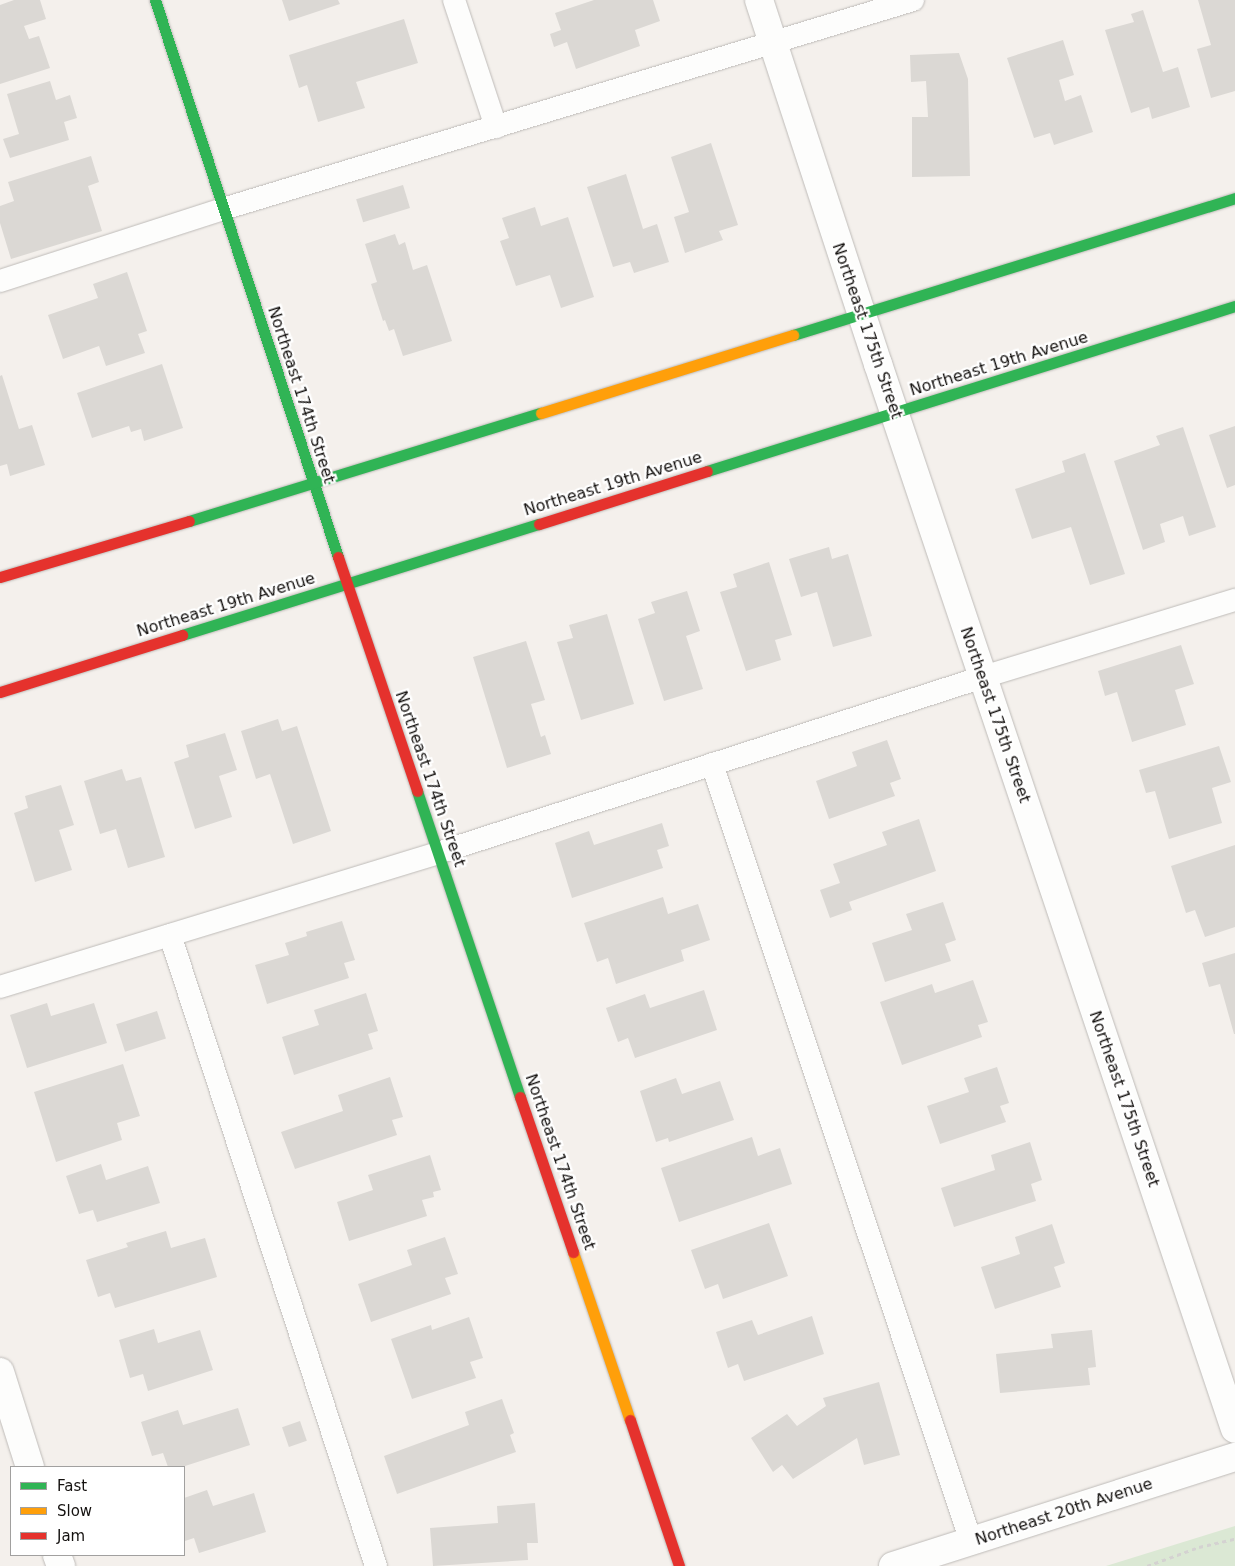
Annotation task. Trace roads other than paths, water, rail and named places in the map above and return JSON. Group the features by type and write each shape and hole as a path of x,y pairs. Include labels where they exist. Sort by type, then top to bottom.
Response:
{"street":[{"name":"Northeast 174th Street","path":"155,0 313,484 679,1566"},
{"name":"Northeast 175th Street","path":"759,0 861,313 1235,1429"},
{"path":"0,577 313,484 1235,198"},
{"name":"Northeast 19th Avenue","path":"0,692 895,414 1235,306"},
{"path":"0,1372 30,1466"},
{"name":"Northeast 20th Avenue","path":"893,1566 1235,1457"}],"lane":[{"path":"454,0 496,127"},
{"path":"0,281 223,209 914,0"},
{"path":"0,987 438,852 983,677 1235,600"},
{"path":"712,764 971,1541"},
{"path":"170,935 376,1566"}]}
